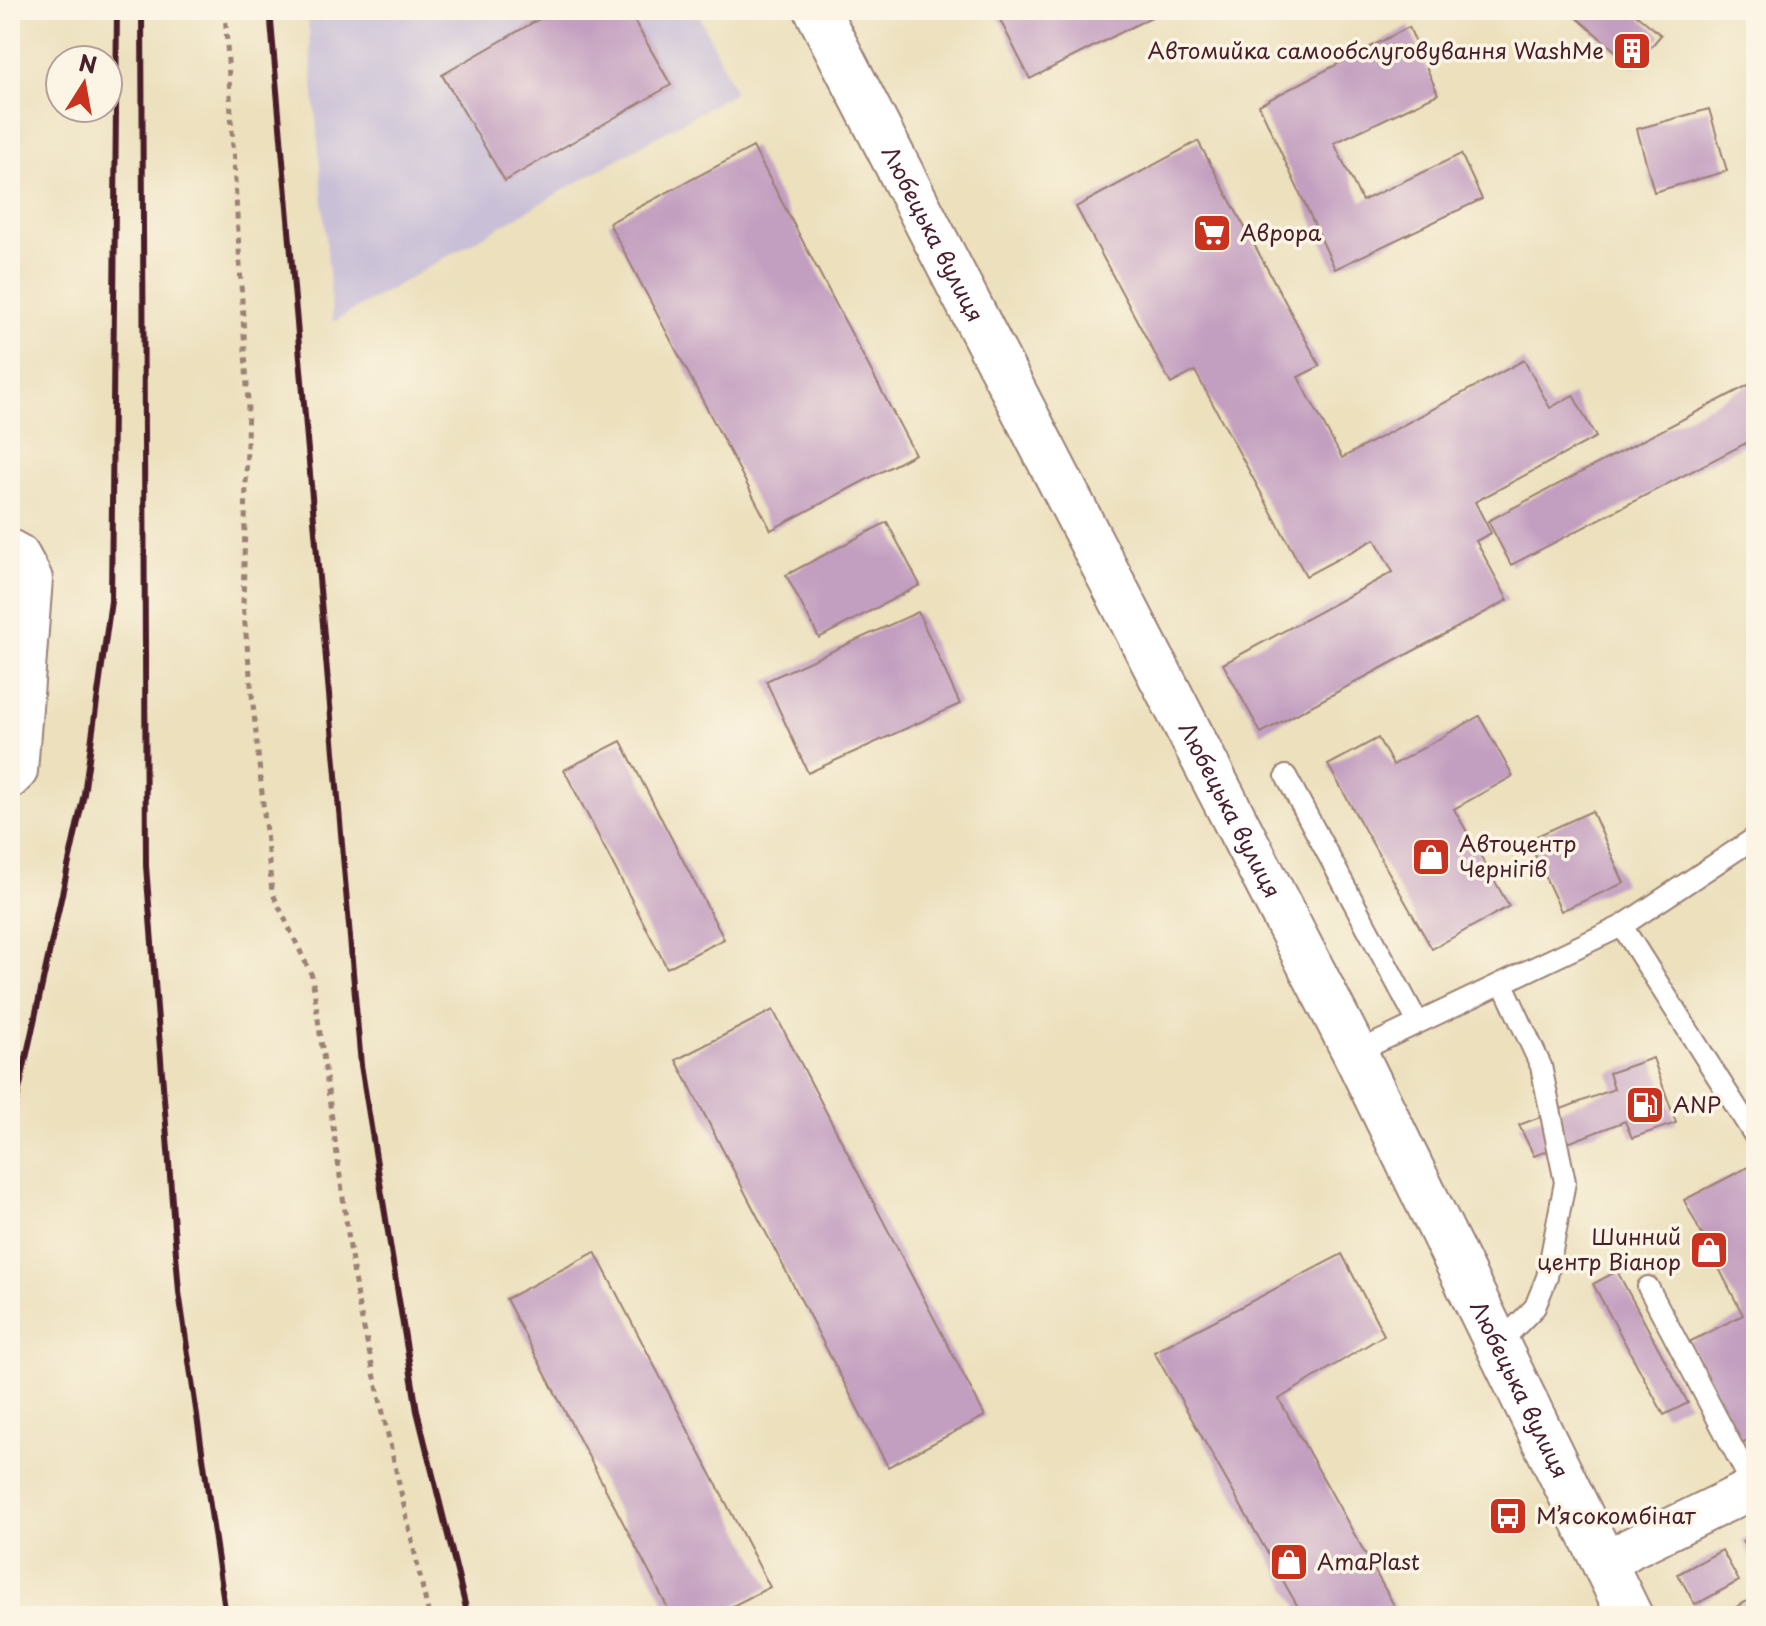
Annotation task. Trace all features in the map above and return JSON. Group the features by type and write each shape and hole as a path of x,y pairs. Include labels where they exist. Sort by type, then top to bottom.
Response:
{"main road":[{"name":"Любецька вулиця","path":"817,10 1355,1053 1630,1616"}],"street":[{"path":"10,550 19,555 32,579 17,771 10,778"},
{"path":"1605,1565 1631,1548 1755,1488"}],"lane":[{"path":"1286,776 1418,1023"},
{"path":"1355,1053 1622,926 1756,837"},
{"path":"1622,926 1756,1138"},
{"path":"1496,1347 1535,1307 1559,1225 1565,1182 1541,1066 1503,984"},
{"path":"1648,1287 1755,1488"}],"path":[{"path":"225,10 248,403 243,605 272,892 312,976 357,1298 429,1616"}],"shaded area":[{"path":"307,10 697,10 735,92 333,322"}],"building":[{"path":"555,10 628,10 671,85 505,181 442,75"},
{"path":"995,10 1165,10 1030,79"},
{"name":"Автомийка самообслуговування WashMe","path":"1568,10 1631,10 1661,35 1634,67"},
{"path":"1409,27 1438,94 1334,143 1362,201 1461,154 1482,199 1335,269 1259,105"},
{"path":"1709,109 1727,171 1654,192 1637,129"},
{"path":"1198,141 1320,366 1298,377 1342,458 1524,360 1550,408 1573,395 1596,437 1475,502 1491,533 1476,541 1508,600 1261,733 1223,664 1393,572 1375,539 1306,576 1195,371 1171,384 1076,207"},
{"path":"753,147 915,454 771,530 609,223"},
{"path":"1756,381 1756,438 1511,565 1488,521"},
{"path":"887,522 920,585 819,638 786,575"},
{"path":"918,612 960,704 808,773 766,681"},
{"name":"Автоцентр Чернігів","path":"1479,716 1513,776 1454,809 1509,906 1432,949 1328,765 1378,738 1393,765"},
{"path":"621,741 724,939 667,968 564,770"},
{"path":"1592,811 1624,883 1561,911 1528,840"},
{"path":"773,1010 985,1416 888,1467 676,1060"},
{"path":"1653,1058 1676,1123 1632,1138 1625,1121 1534,1156 1519,1125 1614,1089 1609,1073"},
{"path":"1754,1164 1756,1435 1742,1443 1689,1342 1743,1315 1684,1200"},
{"path":"595,1252 770,1587 713,1616 672,1616 506,1299"},
{"path":"1342,1254 1384,1335 1279,1399 1400,1616 1303,1616 1154,1352"},
{"path":"1617,1271 1688,1403 1664,1415 1593,1284"},
{"path":"1756,1533 1756,1566 1742,1541"},
{"path":"1722,1550 1739,1581 1695,1605 1678,1574"},
{"path":"1749,1600 1756,1616 1720,1616"}],"railway":[{"path":"10,1131 84,794 111,601 117,10"},
{"path":"142,10 146,866 179,1292 226,1616"},
{"path":"270,10 361,1065 417,1411 468,1616"}],"place":[{"name":"Автомийка самообслуговування WashMe","path":"1632,51"},
{"name":"Аврора","path":"1212,233"},
{"name":"Автоцентр Чернігів","path":"1431,857"},
{"name":"ANP","path":"1645,1105"},
{"name":"Шинний центр Віанор","path":"1709,1250"},
{"name":"М’ясокомбінат","path":"1508,1516"},
{"name":"AmaPlast","path":"1289,1562"}]}
